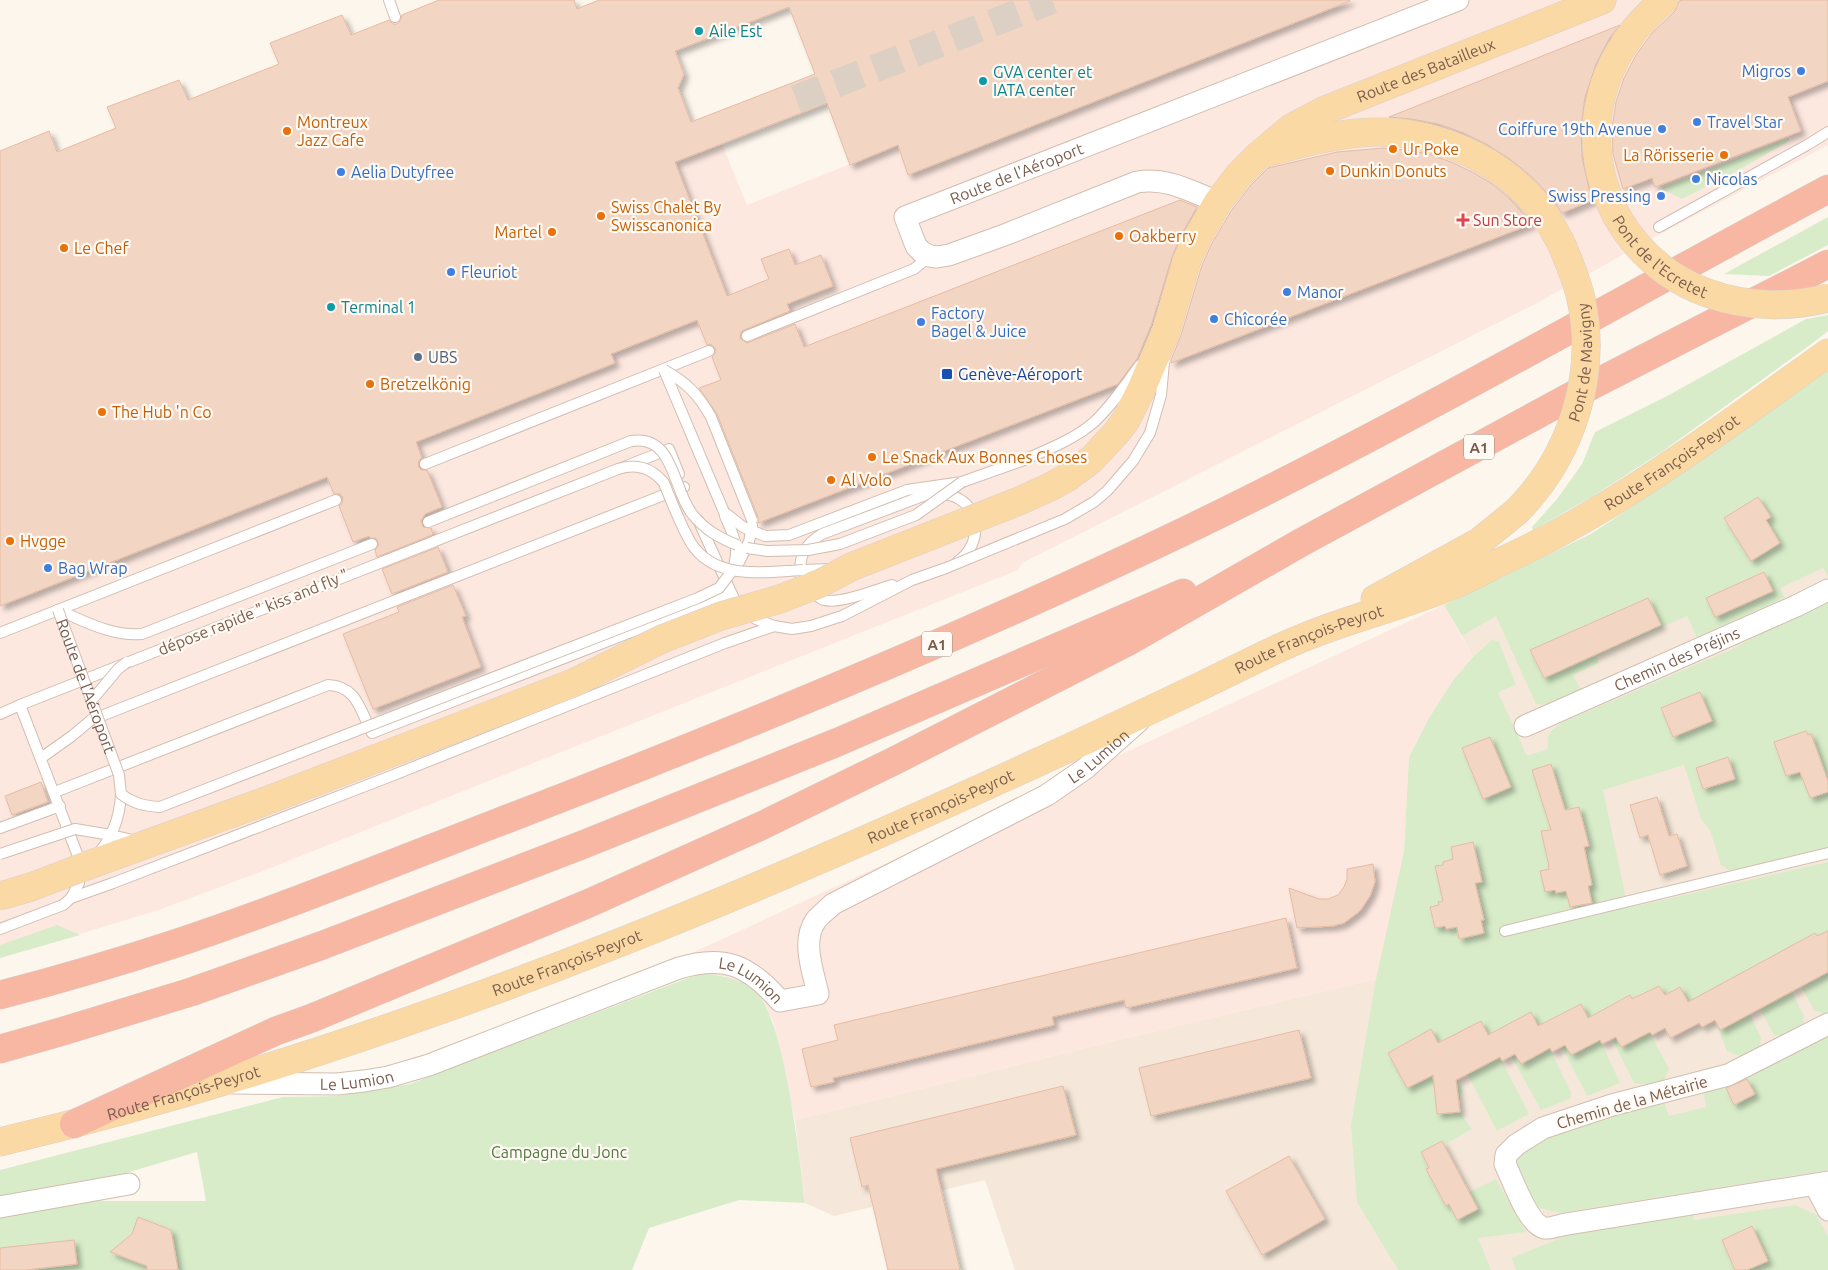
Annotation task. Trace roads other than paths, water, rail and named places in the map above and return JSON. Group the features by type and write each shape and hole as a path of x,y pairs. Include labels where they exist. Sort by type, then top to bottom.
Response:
{"highway":[{"name":"A1","path":"0,995 178,943 307,896 569,795 819,694 946,640 1191,528 1434,404 1828,188"},
{"name":"A1","path":"0,1049 191,992 323,945 572,849 901,716 1302,542 1586,389 1828,264"},
{"path":"74,1124 276,1031 312,1018 587,904 761,826 894,761 1129,641 1302,542"}],"main road":[{"name":"Route des Batailleux","path":"0,896 31,887 150,844 573,683 644,646 715,618 780,600 821,583 851,567 1019,501 1068,477 1104,449 1126,420 1142,390 1166,331 1188,260 1197,238 1218,202 1238,176 1259,155 1291,128 1323,111 1602,0"},
{"name":"Pont de l'Ecretet","path":"1664,0 1639,23 1619,51 1603,89 1598,109 1596,128 1598,160 1608,199 1616,215 1642,252 1662,268 1693,288 1731,300 1757,304 1791,304 1828,298"},
{"name":"Pont de Mavigny","path":"1259,155 1298,144 1357,133 1409,134 1433,139 1468,152 1488,163 1519,186 1538,206 1562,245 1573,271 1581,298 1584,319 1585,358 1578,409 1558,457 1539,486 1516,512 1479,542 1308,636"},
{"name":"Route François-Peyrot","path":"0,1142 224,1083 386,1030 509,985 707,908 809,865 1154,709 1308,636 1452,586 1527,549 1585,518 1675,461 1828,353"}],"street":[{"name":"Route de l'Aéroport","path":"930,256 916,246 905,217 1458,0"},
{"path":"930,256 949,255 991,240 1137,182 1158,180 1218,202"},
{"name":"Chemin des Préjins","path":"1525,726 1828,590"},
{"name":"Le Lumion","path":"224,1083 336,1084 388,1077 428,1065 694,963 724,962 746,970 762,981 780,1001 818,994 810,959 809,937 814,922 833,904 1047,795 1086,768 1154,709"},
{"name":"Chemin de la Métairie","path":"1822,1183 1546,1229 1530,1218 1505,1164 1506,1155 1516,1145 1543,1128 1612,1105 1728,1075 1828,1024"},
{"path":"1822,1183 1828,1210"},
{"path":"0,1208 129,1184"}],"lane":[{"path":"389,0 395,17"},
{"path":"1659,227 1807,146 1828,132"},
{"path":"747,336 914,268 930,256"},
{"path":"724,512 734,521 765,536 790,535 907,490 962,482 1024,460 1059,444 1094,421 1114,399 1166,331"},
{"path":"949,566 962,558 971,549 976,532 970,509 959,499 951,495 936,493 920,496 822,534 806,546 800,563 800,577 807,588 823,600 841,600 912,580 949,566 1065,519 1094,502 1117,480 1143,446 1154,423 1161,395 1166,331"},
{"path":"425,464 709,351"},
{"path":"664,370 681,379 703,404 711,417 752,520 762,531 777,537"},
{"path":"664,370 724,512 742,546"},
{"path":"428,522 631,441 638,440 654,444 665,455 691,513 709,531 720,538 742,546 768,551 801,550 840,544 916,516 962,482"},
{"path":"0,714 669,449 736,603 756,619 774,626 792,629 811,626 842,616 912,580"},
{"path":"436,541 618,469 636,466 652,472 664,483 691,543 712,564 732,571 808,570 851,567"},
{"path":"41,758 91,720 684,487"},
{"path":"58,610 336,500"},
{"path":"122,794 130,801 143,806 160,808 698,598 719,588 729,578 738,554 752,531 752,520"},
{"path":"58,610 97,626 126,634 142,634 372,544"},
{"name":"dépose rapide \" kiss and fly \"","path":"92,700 118,669 128,662 379,563"},
{"path":"780,600 808,570"},
{"path":"54,792 328,685 341,686 349,690 354,696 372,733 731,592"},
{"name":"Route de l'Aéroport","path":"0,633 58,610 119,775 122,794"},
{"path":"0,929 63,905 71,898 386,778 725,643 774,626"},
{"path":"20,705 82,864 79,883 71,898"},
{"path":"86,866 99,852 111,834 119,816 122,794"},
{"path":"0,828 60,806"},
{"path":"0,854 75,829 111,834 150,844"},
{"path":"1505,931 1828,853"}],"tunnel":[{"path":"796,99 1052,0"}],"place":[{"name":"Aile Est","path":"699,31"},
{"name":"Migros","path":"1801,71"},
{"name":"GVA center et IATA center","path":"983,81"},
{"name":"Travel Star","path":"1697,122"},
{"name":"Coiffure 19th Avenue","path":"1662,129"},
{"name":"Montreux Jazz Cafe","path":"287,131"},
{"name":"Ur Poke","path":"1393,149"},
{"name":"La Rörisserie","path":"1724,155"},
{"name":"Dunkin Donuts","path":"1330,171"},
{"name":"Aelia Dutyfree","path":"341,172"},
{"name":"Nicolas","path":"1696,179"},
{"name":"Swiss Pressing","path":"1661,196"},
{"name":"Swiss Chalet By Swisscanonica","path":"601,216"},
{"name":"Sun Store","path":"1463,220"},
{"name":"Martel","path":"552,232"},
{"name":"Oakberry","path":"1119,236"},
{"name":"Le Chef","path":"64,248"},
{"name":"Fleuriot","path":"451,272"},
{"name":"Manor","path":"1287,292"},
{"name":"Terminal 1","path":"331,307"},
{"name":"Chîcorée","path":"1214,319"},
{"name":"Factory Bagel & Juice","path":"921,322"},
{"name":"UBS","path":"418,357"},
{"name":"Genève-Aéroport","path":"947,374"},
{"name":"Bretzelkönig","path":"370,384"},
{"name":"The Hub 'n Co","path":"102,412"},
{"name":"Le Snack Aux Bonnes Choses","path":"872,457"},
{"name":"Al Volo","path":"831,480"},
{"name":"Hvgge","path":"10,541"},
{"name":"Bag Wrap","path":"48,568"}],"park label":[{"name":"Campagne du Jonc","path":"559,1152"}]}
